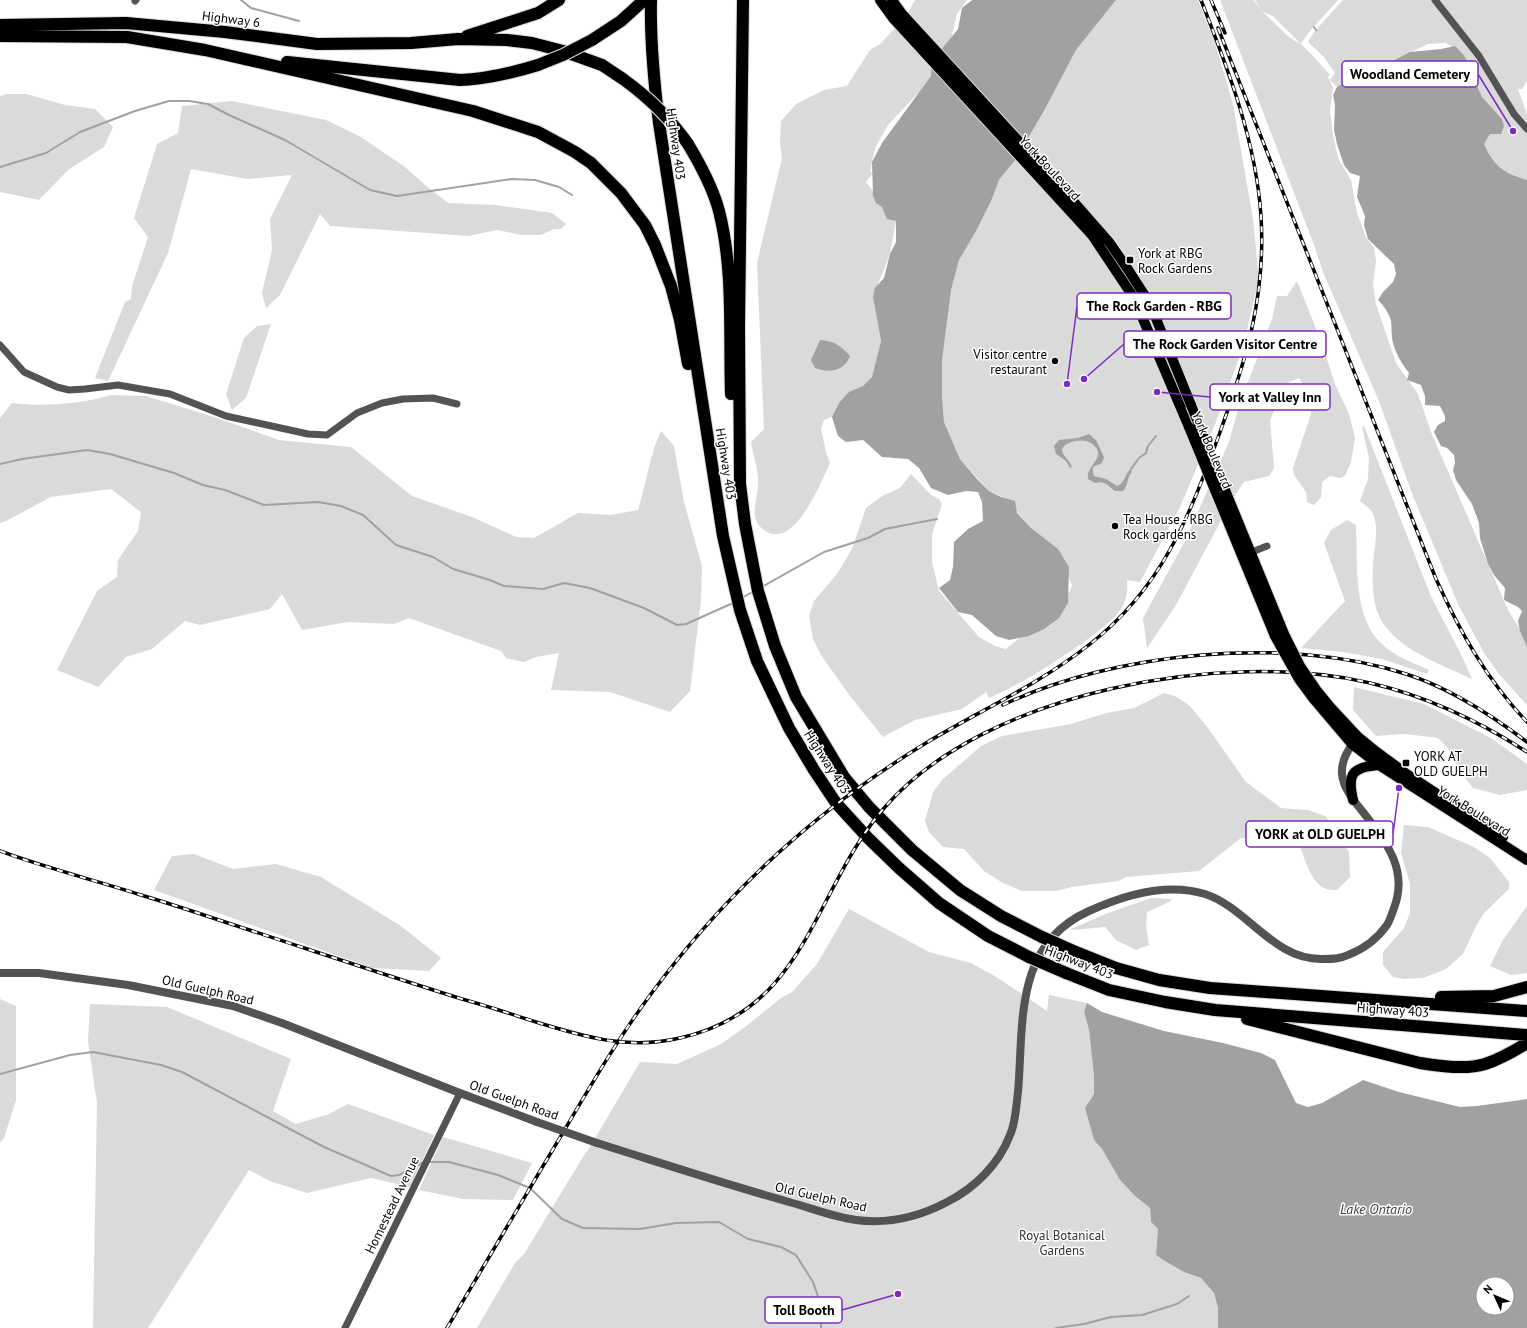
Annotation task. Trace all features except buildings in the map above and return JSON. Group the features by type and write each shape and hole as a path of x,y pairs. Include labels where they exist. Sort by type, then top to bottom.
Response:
{"highway":[{"path":"458,39 538,13 559,0"},
{"path":"240,57 460,80 475,79 519,71 564,55 592,40 621,21 644,0"},
{"name":"Highway 403","path":"651,0 650,32 653,79 659,123 723,536 740,610 757,661 789,728 836,803 898,868 939,903 988,936 1029,957 1109,990 1165,1002 1215,1010 1527,1035"},
{"name":"Highway 403","path":"743,0 739,458 740,484 745,524 758,591 775,646 796,697 844,777 869,807 912,850 960,890 1001,916 1042,937 1116,968 1159,980 1210,988 1527,1011"},
{"name":"Highway 6","path":"0,24 126,23 225,32 317,44 411,43 458,39"},
{"path":"0,36 127,37 240,57 473,111 538,132 575,152 591,163 625,198 645,225 671,286 680,320 702,447 723,536"},
{"path":"458,39 507,40 532,43 563,51 602,66 623,79 649,99 675,126 688,144 702,168 719,210 728,261 732,421 739,458"},
{"path":"1314,995 1391,995 1448,998 1494,996 1527,987"},
{"path":"1215,1010 1420,1063 1434,1065 1470,1066 1485,1064 1527,1043"}],"main road":[{"name":"York Boulevard","path":"880,0 897,16 1055,188 1108,242 1127,268 1155,316 1191,405 1220,490 1279,635 1300,666 1315,695 1331,708 1355,740 1379,765 1527,860"},
{"name":"York Boulevard","path":"892,0 897,16"},
{"name":"York Boulevard","path":"1055,188 1092,235 1134,298 1188,427 1220,490"},
{"name":"York Boulevard","path":"1355,740 1527,852"},
{"path":"1353,800 1350,787 1354,772 1362,767 1379,765"}],"street":[{"path":"1435,0 1479,56 1514,114 1527,129"},
{"path":"0,345 24,372 57,387 69,390 85,390 118,385 170,394 226,416 308,434 327,435 357,413 382,403 402,399 433,398 457,404"},
{"path":"1246,554 1267,546"},
{"name":"Old Guelph Road","path":"0,973 39,973 128,985 233,1006 282,1023 537,1122 597,1143 760,1194 855,1220 875,1221 900,1219 937,1208 956,1198 973,1186 992,1167 1003,1151 1011,1133 1016,1115 1023,1009 1026,988 1033,968 1044,946 1060,929 1086,912 1146,892 1173,889 1206,894 1230,908 1285,949 1302,957 1314,960 1340,958 1358,951 1376,939 1389,922 1399,896 1398,873 1390,850 1353,800 1344,784 1342,774 1344,757 1355,740"},
{"name":"Homestead Avenue","path":"345,1328 460,1093"}],"green space":[{"path":"915,0 967,0 957,14 945,65 888,125 875,148 870,172 873,173 866,182 896,221 890,254 873,297 881,341 872,378 838,415 824,420 821,429 830,463 821,484 807,509 798,521 789,529 779,534 769,533 759,526 755,515 758,476 751,442 764,429 757,263 782,158 780,143 781,121 796,104 824,90 847,86 870,50 880,44 905,18"},
{"path":"1116,0 1198,0 1215,43 1233,104 1253,219 1259,279 1243,347 1216,422 1180,507 1140,582 1127,580 1125,602 1113,618 1099,631 1073,650 1014,686 989,698 986,692 962,709 915,720 883,737 850,696 821,655 813,639 809,616 814,601 837,574 852,549 866,508 882,496 900,488 911,474 931,495 939,499 942,504 932,535 932,562 939,591 979,637 995,646 1006,649 1070,591 1072,585 1061,559 1005,498 989,491 960,459 944,422 938,334 959,260 985,212 999,180 1016,159 1045,109 1076,50"},
{"path":"1220,0 1253,0 1260,8 1255,0 1338,0 1309,32 1301,44 1274,17 1262,11 1289,37 1302,45 1330,75 1328,77 1333,87 1330,111 1338,158 1351,180 1357,213 1366,237 1374,248 1376,261 1373,284 1376,304 1396,363 1418,394 1431,432 1508,610 1527,641 1527,705 1499,674 1484,653 1458,604 1411,491 1379,401 1323,272"},
{"path":"1343,0 1527,0 1527,81 1522,89 1518,89 1527,114 1527,185 1519,178 1500,167 1494,161 1484,144 1490,133 1453,48 1446,43 1428,44 1360,76 1354,66 1351,69 1352,78 1337,87 1330,80 1335,73 1324,57 1308,42 1314,32"},
{"path":"6,94 27,94 65,105 95,109 113,127 104,147 68,170 39,200 0,192 0,96"},
{"path":"232,101 326,120 361,137 405,167 448,203 495,205 552,213 566,224 561,229 554,229 541,235 522,235 497,230 469,236 330,226 320,214 280,295 266,308 262,293 272,250 270,219 292,175 247,179 191,169 168,253 108,381 95,378 125,302 131,299 132,286 148,237 134,218 157,144 178,133 182,106"},
{"path":"1297,281 1321,341 1335,384 1349,414 1355,438 1351,462 1345,476 1340,478 1330,476 1322,482 1321,497 1314,505 1307,502 1306,492 1294,475 1293,468 1311,414 1309,394 1299,378 1287,383 1270,420 1274,468 1269,476 1244,482 1232,500 1176,605 1147,648 1143,618 1185,541 1229,442 1240,403 1272,319 1277,296 1287,296"},
{"path":"271,324 246,398 232,410 226,394 244,338 257,326"},
{"path":"111,395 146,396 217,418 279,440 351,447 412,496 472,517 516,537 534,538 578,513 611,515 638,510 651,459 661,431 674,446 684,502 702,566 701,600 690,691 670,712 610,692 551,690 559,653 536,657 524,662 506,658 501,651 409,618 394,624 348,622 302,630 282,594 270,609 200,625 185,621 152,649 126,657 98,687 57,670 97,591 117,577 118,560 138,531 141,512 111,489 51,497 0,523 0,418 12,403 37,405 62,404 87,401"},
{"path":"1364,426 1430,594 1472,679 1426,658 1404,644 1386,627 1377,611 1373,592 1373,562 1376,523 1372,512 1360,501 1368,479 1369,458 1362,427"},
{"path":"1347,520 1356,525 1357,573 1361,605 1373,634 1388,649 1399,656 1429,670 1427,674 1382,659 1343,652 1301,648 1345,601 1324,543 1331,530"},
{"path":"1354,687 1424,704 1491,738 1527,764 1527,790 1500,795 1473,788 1461,773 1447,747 1438,738 1405,734 1376,736 1353,710"},
{"path":"1164,693 1177,697 1190,706 1208,728 1246,782 1281,808 1308,810 1325,816 1339,832 1349,852 1350,877 1337,890 1329,890 1319,885 1309,870 1300,847 1241,838 1199,871 1126,877 1118,881 1072,887 1056,891 1022,891 1003,883 984,871 964,849 943,847 929,832 925,821 933,792 942,780 981,746 1002,736 1071,724 1106,713 1134,708"},
{"path":"1404,825 1428,827 1474,847 1490,858 1509,882 1509,889 1484,913 1463,954 1446,969 1423,978 1404,979 1393,977 1383,965 1383,952 1404,928 1410,913 1410,884 1401,853"},
{"path":"194,854 233,869 276,864 321,877 401,926 441,958 429,971 372,968 154,890 172,856"},
{"path":"1151,898 1172,899 1169,902 1147,912 1146,926 1149,945 1136,950 1116,940 1105,927 1071,929 1108,913"},
{"path":"1527,906 1527,973 1511,975 1490,966 1503,940"},
{"name":"Royal Botanical Gardens","path":"849,909 929,952 971,963 998,978 1047,1011 1049,995 1087,1003 1084,1012 1089,1030 1094,1076 1094,1094 1085,1108 1094,1140 1102,1149 1120,1180 1135,1196 1150,1208 1151,1222 1158,1229 1156,1255 1184,1272 1201,1278 1214,1293 1218,1308 1218,1328 477,1328 515,1263 524,1254 587,1152 640,1062 677,1064 721,1044 745,1027 781,998 792,992 817,964"},
{"path":"0,999 16,1006 16,1100 4,1138 0,1143"},
{"path":"90,1004 167,1007 291,1059 273,1111 296,1124 329,1114 348,1104 434,1135 410,1187 371,1178 307,1193 270,1181 249,1170 148,1328 93,1328 97,1103 88,1041"},
{"path":"443,1137 532,1163 513,1200 463,1199 419,1190"}],"water":[{"path":"972,0 1116,0 1076,50 1045,109 1016,159 999,180 991,201 976,231 959,260 951,290 942,360 944,422 960,459 977,479 989,491 1001,497 1015,501 1017,513 1031,528 1058,549 1069,567 1068,603 1059,618 1044,629 1029,636 1009,640 996,636 972,615 958,612 939,588 950,580 953,567 954,542 968,529 983,521 982,502 978,492 966,491 948,495 931,488 919,468 908,459 882,457 863,440 846,442 838,436 832,417 839,403 849,392 863,386 872,377 881,341 873,297 875,288 884,278 890,254 896,242 896,221 887,219 882,207 876,203 873,196 872,162 882,143 931,76 932,61 958,29 962,8"},
{"path":"1455,46 1463,54 1473,71 1476,84 1482,97 1502,119 1504,126 1501,134 1490,134 1484,144 1488,152 1501,168 1512,175 1527,180 1527,647 1520,631 1518,621 1522,611 1518,607 1504,600 1505,588 1494,575 1488,564 1480,538 1479,523 1472,504 1456,480 1453,470 1455,463 1454,455 1447,448 1441,446 1434,432 1438,425 1445,421 1445,416 1440,406 1425,405 1425,396 1421,385 1407,380 1409,373 1394,347 1390,318 1378,300 1383,292 1393,282 1396,274 1394,264 1368,239 1364,225 1365,216 1357,197 1360,176 1350,173 1344,165 1334,130 1335,105 1333,95 1337,87 1352,78 1366,83 1376,75 1381,67 1410,52"},
{"path":"820,340 829,341 840,346 850,356 844,365 831,371 815,368 811,360"},
{"path":"1089,434 1096,440 1104,457 1102,463 1093,467 1094,476 1106,479 1117,486 1124,481 1127,473 1131,469 1132,472 1123,491 1115,491 1104,483 1095,483 1088,479 1090,469 1098,457 1096,448 1091,443 1083,440 1075,441 1063,447 1063,454 1070,462 1072,467 1070,468 1066,461 1056,454 1054,446 1059,440 1078,438"},
{"name":"Lake Ontario","path":"1087,1003 1102,1012 1164,1031 1223,1043 1261,1053 1275,1060 1296,1103 1308,1107 1322,1103 1363,1080 1399,1092 1460,1107 1527,1099 1527,1328 1218,1328 1218,1308 1214,1293 1201,1278 1184,1272 1156,1255 1158,1229 1151,1222 1150,1208 1135,1196 1120,1180 1102,1149 1094,1140 1085,1108 1094,1094 1094,1076 1089,1030 1084,1012"}],"waterway":[{"path":"241,0 251,8 299,21"},
{"path":"0,167 46,153 80,132 135,111 169,101 189,101 208,104 285,140 370,190 397,196 511,179 535,180 559,187 572,195"},
{"path":"1131,469 1139,458 1146,453 1148,446 1156,436"},
{"path":"0,464 22,459 87,450 110,454 174,473 203,485 225,490 264,505 318,502 341,506 363,515 396,545 433,557 453,569 490,580 504,586 543,589 564,583 590,588 644,608 677,625 686,624 733,603"},
{"path":"762,587 824,552 868,538 885,529 937,519"},
{"path":"742,598 754,591"},
{"path":"0,1074 70,1055 93,1052 161,1065 182,1072 324,1147 391,1176 399,1175 424,1162"},
{"path":"428,1162 449,1162 498,1175 530,1188 562,1219 583,1228 640,1229 676,1223 719,1222 748,1239 781,1247 796,1255 813,1282 820,1302 821,1328"},
{"path":"1056,1328 1084,1324 1111,1317 1142,1315 1177,1304 1189,1296"}],"railway":[{"path":"447,1328 586,1094 637,1013 664,977 717,913 780,851 861,786 926,743 1051,672 1090,644 1115,622 1136,599 1155,575 1170,549 1184,522 1208,465 1238,381 1252,328 1257,301 1262,246 1258,188 1247,133 1231,79 1201,0"},
{"path":"1211,0 1225,33"},
{"path":"1218,28 1436,579 1455,618 1476,655 1499,689 1527,722"},
{"path":"1003,705 1047,687 1096,672 1148,662 1202,655 1256,653 1309,655 1359,662 1406,674 1422,680 1454,694 1484,712 1527,742"},
{"path":"0,851 175,905 404,981 572,1033 607,1040 642,1043 680,1038 723,1023 756,1001 782,974 804,943 840,874 861,840 885,807 929,767 983,734 1045,708 1111,689 1179,677 1247,672 1312,674 1370,683 1391,688 1432,702 1471,720 1527,752"}],"place":[{"name":"Woodland Cemetery","path":"1513,131"},
{"name":"York at RBG Rock Gardens","path":"1130,260"},
{"name":"Visitor centre restaurant","path":"1055,361"},
{"name":"The Rock Garden Visitor Centre","path":"1084,379"},
{"name":"The Rock Garden - RBG","path":"1067,384"},
{"name":"York at Valley Inn","path":"1157,392"},
{"name":"Tea House - RBG Rock gardens","path":"1115,526"},
{"name":"YORK AT OLD GUELPH","path":"1406,763"},
{"name":"YORK at OLD GUELPH","path":"1399,788"},
{"name":"Toll Booth","path":"898,1294"}]}
